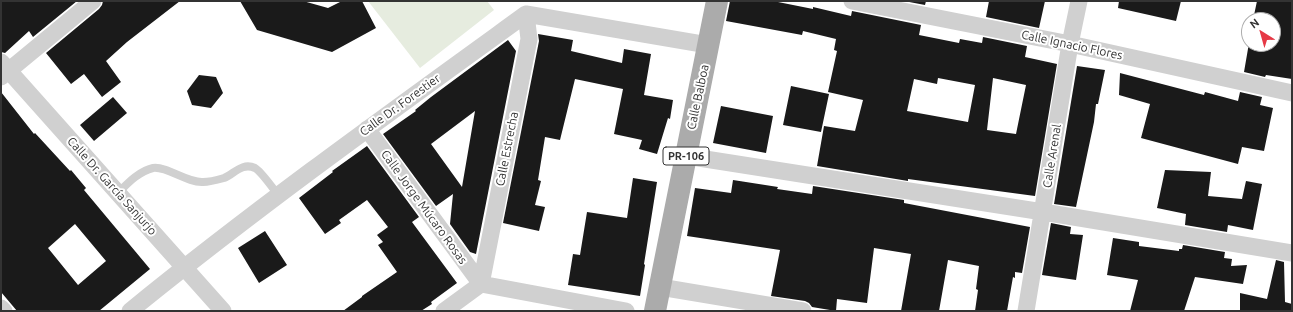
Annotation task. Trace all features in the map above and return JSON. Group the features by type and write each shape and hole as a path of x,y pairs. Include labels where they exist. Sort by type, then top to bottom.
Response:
{"main road":[{"name":"Calle Balboa","path":"655,311 717,1"}],"street":[{"path":"4,70 93,1"},
{"name":"Calle Ignacio Flores","path":"852,1 1070,44 1292,93"},
{"name":"Calle Arenal","path":"1026,311 1078,1"},
{"path":"526,14 708,45"},
{"name":"Calle Dr. Forestier","path":"130,311 184,268 367,129 526,14"},
{"name":"Calle Estrecha","path":"481,284 529,39 526,14"},
{"name":"Calle Dr. García Sanjurjo","path":"4,70 118,193 222,311"},
{"name":"Calle Jorge Múcaro Rosas","path":"367,129 481,284"},
{"path":"686,156 1292,253"},
{"path":"444,311 481,284 626,311"},
{"path":"660,287 803,311"},
{"path":"1,308 4,311"}],"lane":[{"path":"118,193 146,170 154,168 201,182 225,178 238,168 246,167 255,168 279,196"}],"shaded area":[{"path":"368,1 487,1 494,10 420,68"}],"building":[{"path":"1,1 77,1 33,37 29,31 5,53 1,52"},
{"path":"103,1 180,1 127,42 106,61 121,82 102,97 84,74 71,84 46,53 99,9"},
{"path":"240,1 303,1 328,8 342,1 362,1 376,28 332,52 257,30"},
{"path":"730,1 773,1 813,9 813,7 851,16 852,11 921,25 919,35 959,43 960,39 982,43 983,37 1027,46 1025,57 1057,64 1035,196 908,179 908,181 817,166 824,126 855,131 863,100 828,92 837,51 834,50 836,39 803,31 802,35 726,21","holes":["938,78 975,85 968,122 907,111 914,79 937,84","993,78 1026,85 1016,134 987,130"]},
{"path":"904,1 926,1 925,5"},
{"path":"989,1 1045,1 1039,28 986,17"},
{"path":"1119,1 1181,1 1176,21 1118,8"},
{"path":"1257,1 1292,1 1292,79 1266,75 1265,77 1244,72 1247,52 1281,52 1281,12 1255,12"},
{"path":"538,34 573,40 571,51 622,63 624,49 651,54 644,95 673,100 670,119 668,118 657,154 639,149 642,140 614,134 623,89 575,79 560,140 545,137 538,180 541,181 535,205 545,207 539,231 503,223 539,41"},
{"path":"508,40 516,51 476,254 470,252 450,224 453,194 436,206 383,134 416,111 415,110","holes":["475,111 462,187 431,144"]},
{"path":"1077,66 1105,70 1098,104 1096,104 1094,122 1076,207 1054,204"},
{"path":"1120,73 1204,95 1205,92 1238,101 1240,92 1262,97 1260,105 1273,108 1264,151 1242,147 1238,164 1141,138 1150,104 1119,95"},
{"path":"199,75 216,77 223,93 211,108 192,105 187,91"},
{"path":"791,86 829,94 821,132 783,125"},
{"path":"1,92 34,134 35,133 70,171 71,170 86,188 84,190 150,269 99,311 17,311 1,292","holes":["75,224 106,261 78,285 48,248"]},
{"path":"113,97 127,113 94,141 80,125"},
{"path":"721,106 773,116 766,153 713,143"},
{"path":"367,146 419,217 412,222 457,283 431,302 432,304 421,311 343,311 397,272 378,245 383,242 377,235 388,227 367,200 339,220 341,223 325,234 299,198 333,172 332,171"},
{"path":"1165,170 1211,172 1208,196 1242,199 1246,181 1262,184 1253,230 1228,225 1227,232 1185,225 1186,214 1157,208"},
{"path":"633,178 657,182 640,296 568,285 573,254 580,255 587,212 627,218"},
{"path":"733,180 812,194 813,186 904,200 904,203 1030,227 1022,273 1015,272 1015,278 1013,277 1007,311 975,311 979,266 948,260 939,311 901,311 911,254 874,248 867,303 837,299 836,311 812,307 805,301 771,296 780,250 687,236 695,188 731,193"},
{"path":"1051,223 1071,227 1070,234 1083,235 1076,280 1042,275"},
{"path":"265,231 287,265 259,283 238,248"},
{"path":"1113,238 1139,242 1139,246 1179,251 1179,249 1182,249 1183,245 1225,252 1224,258 1232,259 1231,266 1247,265 1243,284 1195,277 1184,311 1130,311 1138,280 1107,275"},
{"path":"1276,260 1284,262 1285,302 1292,304 1291,311 1240,311 1240,293 1267,299"}]}
